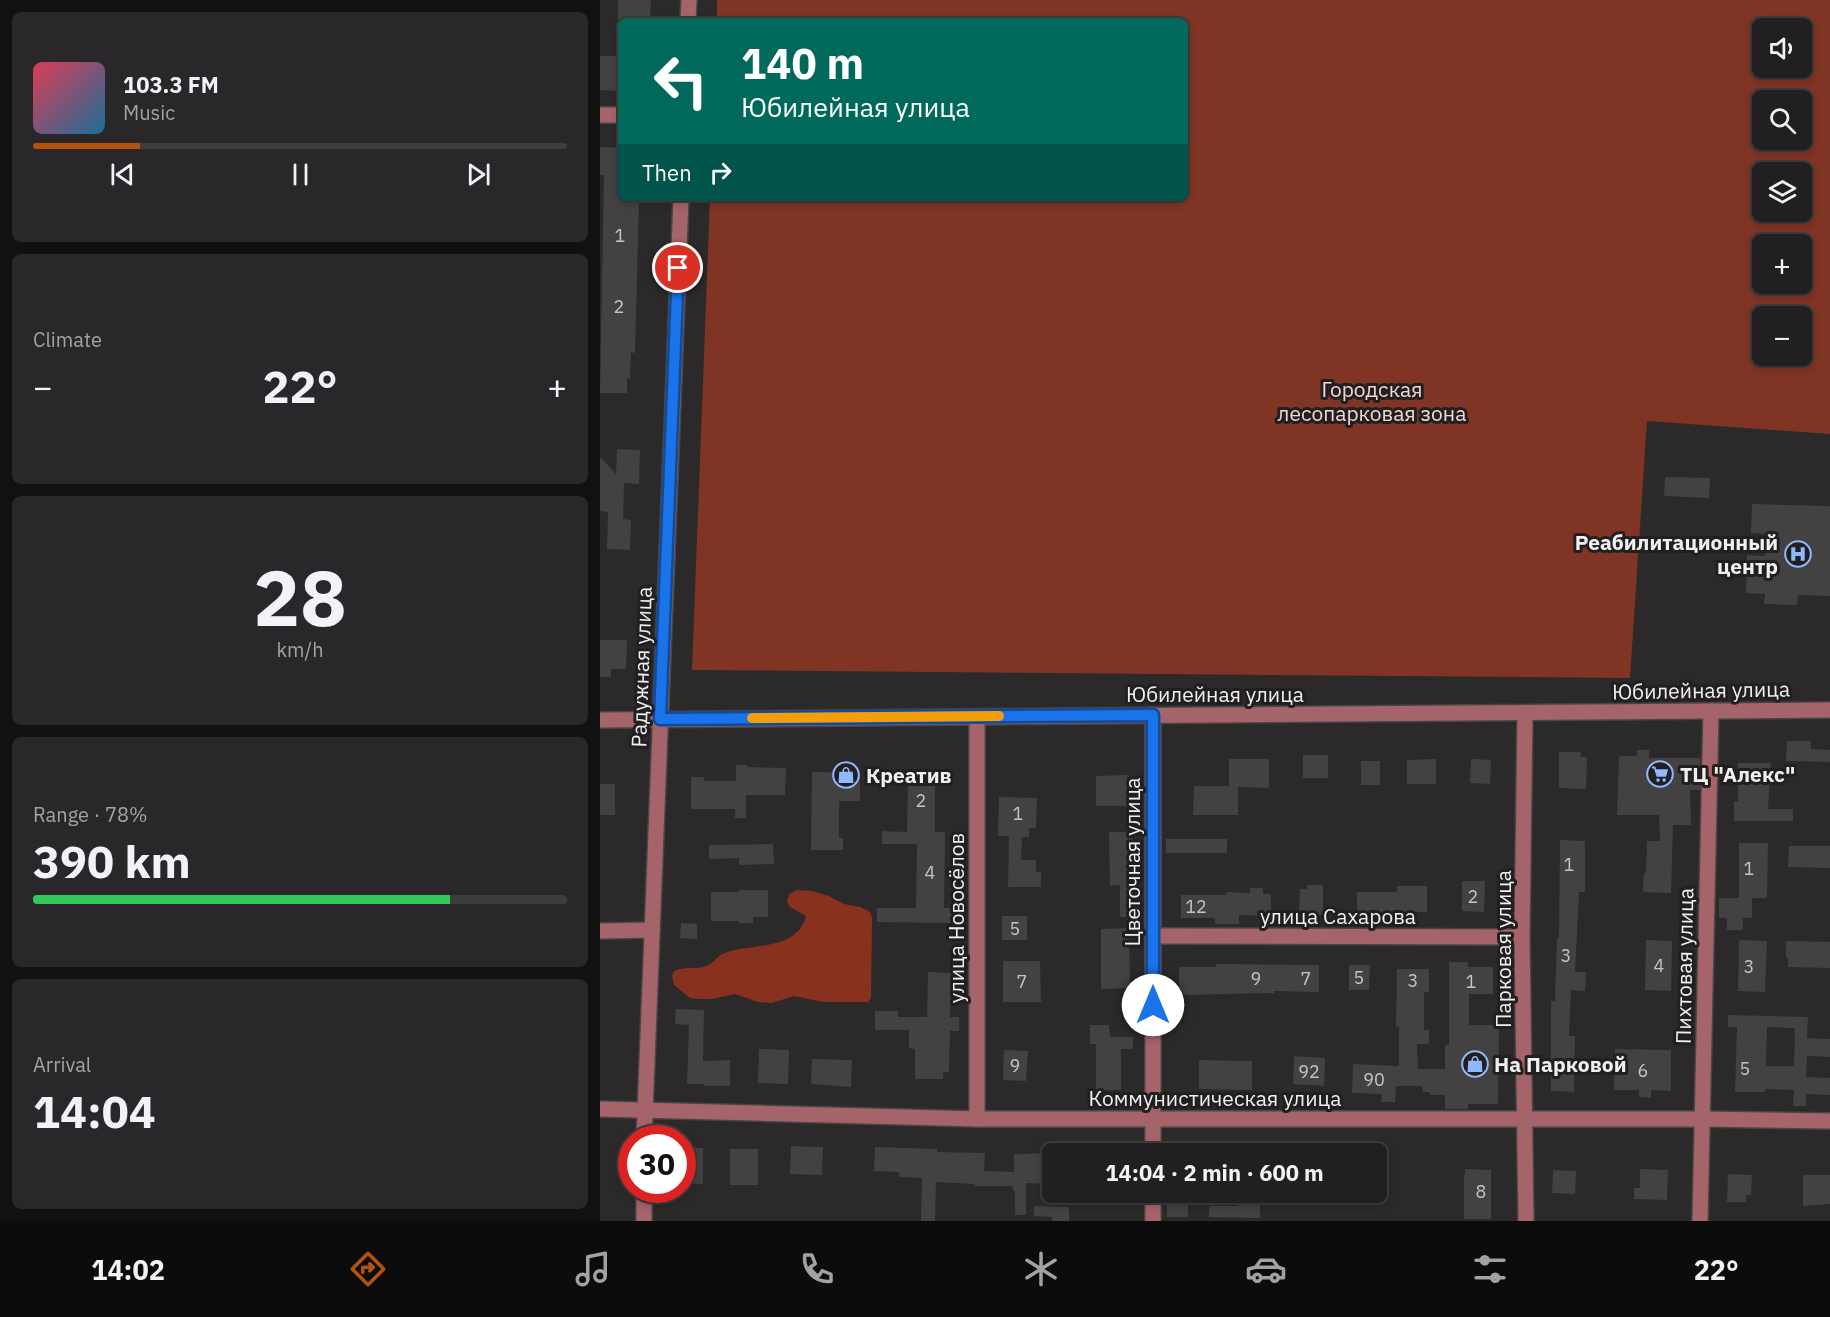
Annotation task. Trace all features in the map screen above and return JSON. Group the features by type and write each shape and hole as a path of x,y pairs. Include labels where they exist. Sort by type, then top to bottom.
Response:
{"street":[{"path":"688,0 688,18"},
{"path":"600,115 618,115"},
{"name":"Радужная улица","path":"644,1125 681,201"},
{"name":"Юбилейная улица","path":"600,720 1830,710"},
{"name":"Пихтовая улица","path":"1700,1221 1711,711"},
{"name":"Парковая улица","path":"1525,713 1522,937 1526,1221"},
{"name":"Цветочная улица","path":"1153,715 1153,1143"},
{"name":"улица Новосёлов","path":"977,717 977,1119"},
{"path":"600,931 652,930"},
{"name":"улица Сахарова","path":"1153,936 1522,937"},
{"name":"Коммунистическая улица","path":"600,1109 977,1119 1830,1121"},
{"path":"644,1203 644,1221"},
{"path":"1153,1203 1153,1221"}],"green space":[{"name":"Городская лесопарковая зона","path":"717,0 1830,0 1830,434 1647,421 1630,678 692,670 710,201 1188,201 1188,18 717,18"}],"shaded area":[{"path":"797,890 829,896 844,904 860,907 870,912 872,918 871,998 868,1002 823,1002 794,996 772,1003 758,1002 735,994 699,999 690,998 674,985 672,976 674,971 709,965 725,953 773,944 793,935 801,927 806,916 790,907 787,902 789,894"}],"building":[{"path":"618,0 651,0 650,18 618,18"},
{"path":"600,56 618,56 618,91 600,90"},
{"path":"600,147 618,148 618,201 639,201 635,353 631,352 627,393 600,393 604,175 600,175"},
{"path":"617,449 640,450 639,484 624,483 623,519 631,520 630,550 607,549 608,512 600,511 600,457 616,474"},
{"path":"1665,477 1710,478 1709,498 1664,496"},
{"name":"Реабилитационный центр","path":"1752,504 1830,506 1830,596 1798,595 1797,605 1764,604 1765,594 1746,593 1747,555 1765,556 1766,534 1751,533"},
{"path":"600,640 627,640 626,669 611,669 611,677 600,677"},
{"path":"1787,741 1811,741 1811,749 1830,750 1830,762 1786,761"},
{"path":"1637,750 1649,750 1649,758 1700,758 1700,790 1690,790 1691,825 1673,825 1671,893 1643,892 1647,841 1660,841 1659,815 1617,815 1619,756 1637,756"},
{"path":"1559,752 1581,752 1580,757 1587,757 1586,789 1559,788"},
{"path":"1303,755 1328,755 1328,778 1303,778"},
{"path":"1229,759 1269,759 1269,788 1238,787 1238,815 1193,815 1194,786 1229,786"},
{"path":"1436,759 1436,784 1407,784 1407,760"},
{"path":"1471,759 1491,760 1490,784 1470,783"},
{"path":"1361,761 1380,761 1380,785 1361,785"},
{"path":"1738,763 1771,763 1768,809 1793,809 1793,821 1734,821 1734,801 1738,801"},
{"path":"736,765 786,768 785,795 746,795 746,818 735,818 735,809 691,809 691,777 704,777 704,781 736,781"},
{"path":"812,772 860,773 860,801 839,801 839,838 843,838 843,850 811,850"},
{"path":"1127,775 1127,806 1096,806 1096,776"},
{"path":"600,784 615,784 615,815 600,815"},
{"path":"908,786 935,786 935,832 945,832 944,908 954,908 954,923 877,922 877,908 916,908 917,844 882,844 882,831 907,832"},
{"path":"999,797 1037,798 1036,828 1029,828 1029,837 1022,837 1021,860 1036,860 1036,872 1041,872 1041,887 1008,887 1009,836 998,836"},
{"path":"1109,832 1132,832 1131,897 1136,897 1136,917 1120,917 1120,885 1110,886"},
{"path":"1166,839 1227,839 1227,853 1166,853"},
{"path":"1560,840 1585,841 1585,892 1579,892 1575,972 1586,972 1585,991 1571,990 1569,1036 1575,1036 1574,1092 1551,1091 1551,1001 1555,1001 1557,938 1559,938"},
{"path":"1739,843 1768,843 1767,898 1752,898 1752,918 1743,918 1743,930 1727,930 1727,918 1719,918 1719,898 1739,898"},
{"path":"773,844 774,864 739,865 739,858 709,859 709,845"},
{"path":"1789,846 1830,846 1830,868 1788,867"},
{"path":"1462,881 1485,881 1484,912 1462,911"},
{"path":"1307,885 1323,885 1323,915 1299,915 1300,889 1307,889"},
{"path":"1397,886 1427,886 1427,912 1380,912 1380,916 1357,916 1357,892 1397,892"},
{"path":"1250,888 1263,888 1263,894 1271,894 1271,916 1239,915 1239,924 1215,924 1215,918 1181,918 1181,895 1250,893"},
{"path":"739,890 768,890 768,917 753,917 753,923 711,921 711,892 739,892"},
{"path":"1002,916 1027,916 1027,940 1002,940"},
{"path":"681,923 697,924 697,939 680,938"},
{"path":"1129,928 1130,988 1101,989 1101,929"},
{"path":"1646,940 1672,941 1671,991 1645,990"},
{"path":"1739,940 1767,941 1765,992 1738,991"},
{"path":"1786,941 1830,942 1830,968 1788,967"},
{"path":"1003,961 1040,961 1041,1002 1003,1002"},
{"path":"1449,962 1468,962 1468,967 1493,967 1493,994 1469,994 1469,1025 1499,1025 1498,1104 1468,1104 1468,1109 1445,1109 1445,1095 1431,1095 1429,1092 1423,1092 1422,1086 1396,1086 1395,1102 1381,1102 1382,1094 1352,1093 1353,1064 1399,1066 1399,1027 1396,1027 1397,969 1429,969 1429,992 1424,992 1424,1030 1429,1030 1429,1044 1417,1044 1418,1069 1445,1069 1445,1045 1449,1045"},
{"path":"1216,964 1319,965 1319,992 1274,991 1274,993 1179,995 1179,967 1216,967"},
{"path":"1349,965 1370,965 1369,990 1349,990"},
{"path":"928,972 951,973 950,1017 959,1017 959,1031 950,1031 949,1072 943,1072 943,1079 915,1079 915,1049 909,1048 909,1030 875,1030 875,1011 898,1011 898,1017 927,1017"},
{"path":"676,1009 704,1010 703,1061 730,1060 730,1086 687,1084 689,1025 675,1024"},
{"path":"1728,1015 1808,1017 1807,1038 1830,1039 1830,1057 1807,1056 1806,1077 1830,1078 1830,1095 1806,1094 1806,1106 1793,1106 1794,1090 1765,1089 1765,1092 1735,1092 1737,1027 1728,1027","holes":["1767,1027 1795,1028 1794,1066 1766,1066"]},
{"path":"1090,1025 1109,1025 1110,1037 1133,1037 1133,1049 1121,1049 1121,1090 1096,1090 1096,1044 1090,1044"},
{"path":"759,1049 789,1050 788,1084 758,1083"},
{"path":"1615,1049 1671,1050 1671,1091 1651,1090 1651,1098 1639,1097 1639,1090 1614,1090"},
{"path":"1004,1050 1028,1051 1026,1081 1003,1080"},
{"path":"1294,1056 1325,1058 1324,1086 1293,1084"},
{"path":"812,1059 852,1060 851,1087 811,1084"},
{"path":"1199,1060 1252,1061 1252,1090 1199,1089"},
{"path":"791,1146 823,1147 822,1175 790,1174"},
{"path":"875,1147 985,1153 984,1171 1014,1172 1014,1154 1042,1153 1042,1184 1026,1183 1026,1215 1015,1215 1013,1186 975,1186 975,1184 936,1182 935,1221 921,1221 922,1178 899,1177 899,1172 874,1171"},
{"path":"696,1148 703,1148 703,1184 696,1184"},
{"path":"730,1149 758,1149 758,1185 730,1185"},
{"path":"1465,1169 1491,1170 1491,1219 1464,1219"},
{"path":"1640,1169 1668,1170 1667,1200 1634,1199 1634,1188 1640,1188"},
{"path":"1553,1170 1576,1171 1575,1194 1552,1193"},
{"path":"1728,1174 1752,1175 1751,1195 1746,1195 1746,1202 1727,1202"},
{"path":"1803,1175 1830,1175 1830,1204 1803,1206"},
{"path":"1238,1203 1260,1203 1260,1218 1209,1217 1209,1206 1238,1206"},
{"path":"1167,1204 1188,1204 1188,1217 1167,1217"},
{"path":"1034,1206 1069,1207 1069,1221 1052,1221 1052,1217 1034,1216"}],"slow traffic":[{"path":"752,718 999,716"}],"place":[{"name":"Реабилитационный центр","path":"1798,554"},
{"name":"ТЦ \"Алекс\"","path":"1660,774"},
{"name":"Креатив","path":"846,775"},
{"name":"На Парковой","path":"1475,1064"}],"route":[{"path":"678,268 660,719 1153,715 1153,1005"}]}
